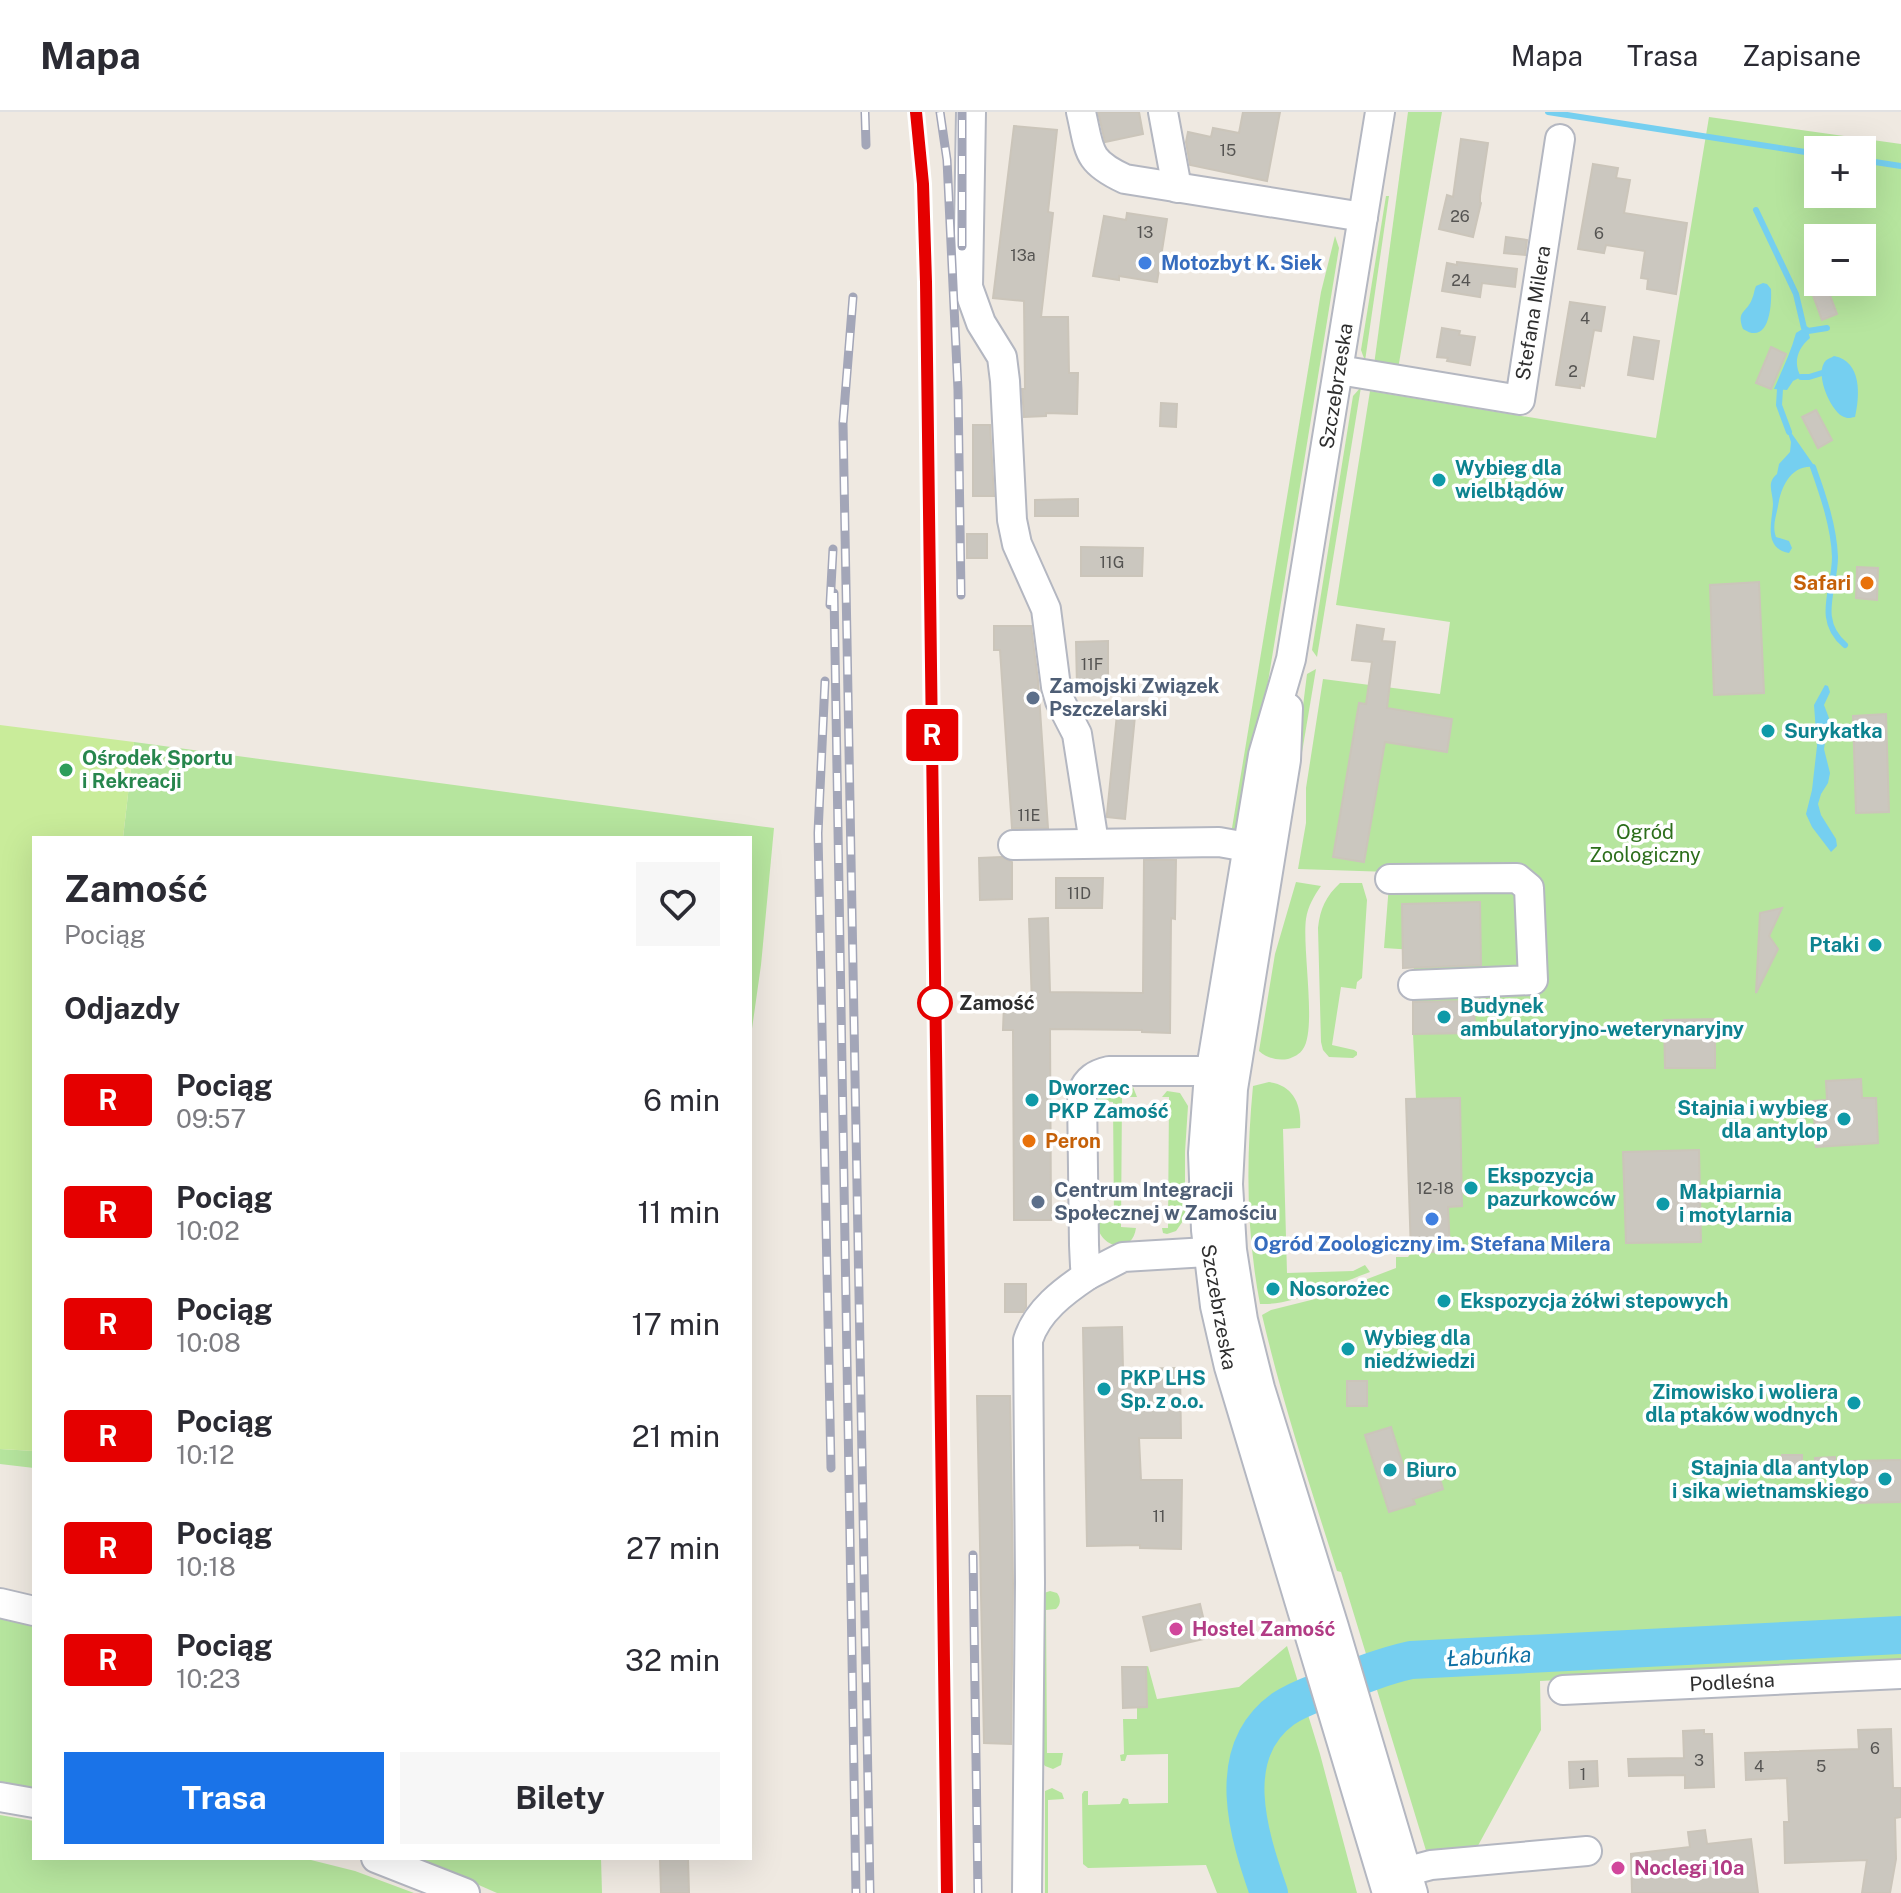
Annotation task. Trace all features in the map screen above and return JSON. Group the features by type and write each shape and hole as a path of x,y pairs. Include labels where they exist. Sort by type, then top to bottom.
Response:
{"street":[{"path":"971,112 968,287 981,323 1002,357 1012,520 1017,544 1046,609 1056,687 1077,734 1094,843"},
{"path":"1081,112 1090,153 1103,169 1125,179 1363,217"},
{"path":"1163,112 1177,188"},
{"name":"Szczebrzeska","path":"1224,1071 1286,760 1291,659 1380,112"},
{"name":"Stefana Milera","path":"1339,370 1520,400 1560,139"},
{"name":"Szczebrzeska","path":"1291,659 1263,755 1247,847 1224,1071 1230,1126 1220,1251 1241,1310 1322,1632 1397,1884"},
{"path":"1013,845 1219,842 1247,847"},
{"path":"1390,879 1517,878 1529,888 1533,980 1413,985"},
{"path":"1088,1275 1084,1255 1082,1093 1088,1081 1109,1071 1224,1071"},
{"path":"1027,1893 1030,1598 1028,1340 1035,1324 1055,1299 1088,1275 1123,1257 1220,1251"},
{"path":"0,1603 32,1611"},
{"name":"Podleśna","path":"1563,1690 1901,1674"},
{"path":"0,1797 32,1803"},
{"path":"1397,1884 1431,1865 1587,1851"},
{"path":"381,1860 465,1893"}],"green space":[{"path":"1408,112 1442,112 1398,369 1374,365"},
{"name":"Ogród Zoologiczny","path":"1709,117 1844,136 1804,136 1804,208 1876,208 1876,140 1901,144 1901,1662 1540,1681 1541,1730 1474,1853 1428,1857 1341,1572 1337,1571 1297,1443 1262,1315 1315,1299 1396,1268 1396,1257 1408,1257 1411,1253 1406,1099 1416,1099 1414,950 1384,948 1390,872 1298,869 1306,823 1306,788 1323,679 1440,694 1450,622 1336,605 1370,391 1656,438"},
{"path":"1386,196 1389,196 1365,361 1361,350"},
{"path":"1335,236 1339,248 1268,682 1238,829 1231,834 1321,292"},
{"path":"1361,387 1317,657 1312,650 1353,396"},
{"path":"1316,669 1295,794 1294,778 1307,674"},
{"path":"0,725 134,742 123,836 32,836 32,1451 0,1449"},
{"path":"134,742 774,828 752,1029 752,836 123,836"},
{"path":"1296,882 1321,886 1306,919 1309,1025 1303,1049 1288,1059 1276,1059 1259,1051 1275,954"},
{"path":"1340,883 1362,883 1367,900 1362,978 1357,982 1356,989 1341,987 1332,1045 1354,1050 1357,1055 1353,1058 1329,1057 1321,1042 1318,928 1324,903"},
{"path":"1269,1082 1285,1087 1295,1098 1300,1120 1300,1128 1283,1129 1287,1273 1353,1271 1365,1265 1370,1272 1301,1298 1260,1304 1250,1222 1249,1141 1253,1086"},
{"path":"1128,1083 1137,1097 1122,1097 1121,1227 1136,1228 1133,1237 1122,1246 1103,1237 1096,1220 1114,1219 1113,1102 1095,1101 1106,1085"},
{"path":"1167,1091 1180,1093 1188,1106 1185,1218 1176,1231 1167,1234 1163,1233 1162,1228 1168,1228 1169,1097 1162,1097"},
{"path":"0,1449 32,1451 32,1468 0,1464"},
{"path":"1044,1593 1057,1593 1060,1601 1056,1609 1046,1610 1047,1753 1063,1753 1061,1765 1053,1769 1045,1766 1039,1757"},
{"path":"0,1609 32,1617 32,1793 0,1787"},
{"path":"1287,1646 1357,1893 1217,1893 1206,1865 1088,1868 1083,1864 1084,1791 1088,1791 1088,1805 1120,1804 1123,1798 1128,1799 1129,1804 1168,1803 1168,1754 1127,1755 1125,1761 1121,1761 1120,1755 1124,1754 1123,1719 1137,1719 1137,1708 1147,1707 1146,1667 1157,1699 1239,1687"},
{"path":"1052,1788 1062,1793 1064,1799 1048,1800 1048,1893 1045,1893 1045,1791"},
{"path":"0,1815 32,1821 32,1860 311,1860 355,1871 414,1893 0,1893"},
{"path":"422,1860 601,1860 602,1893 497,1893"}],"water":[{"path":"1763,283 1771,289 1771,305 1764,328 1752,333 1743,329 1741,315 1750,304 1756,286"},
{"path":"1804,328 1810,338 1798,356 1797,367 1801,377 1793,381 1787,390 1774,389 1796,333"},
{"path":"1834,356 1850,365 1857,380 1855,417 1846,418 1837,412 1826,392 1822,369 1825,362"},
{"path":"1790,431 1813,467 1793,473 1779,499 1775,533 1776,537 1789,541 1792,548 1789,553 1775,546 1772,540 1771,484 1779,464 1790,452"},
{"path":"1825,685 1830,692 1824,705 1829,718 1824,749 1830,773 1818,804 1836,839 1837,846 1831,852 1806,814 1817,746 1814,705"}],"building":[{"path":"1098,112 1139,112 1143,134 1105,142"},
{"path":"1243,112 1280,112 1267,181 1190,165 1186,142 1188,132 1211,137 1213,128 1239,133"},
{"path":"1014,126 1057,130 1048,212 1053,213 1041,317 1068,317 1069,373 1078,373 1077,414 1046,413 1046,416 1024,417 1024,301 993,298"},
{"path":"1461,139 1488,143 1481,203 1473,237 1439,229 1447,195 1453,197"},
{"path":"1593,164 1618,168 1616,178 1630,180 1624,213 1687,223 1676,294 1647,289 1648,279 1641,278 1645,251 1606,245 1604,253 1578,249"},
{"path":"1127,213 1167,219 1157,282 1119,276 1119,280 1093,276 1104,216 1126,220"},
{"path":"1506,237 1527,240 1525,255 1504,253"},
{"path":"1457,262 1517,269 1515,287 1482,283 1480,297 1442,291 1447,263 1457,265"},
{"path":"1813,296 1830,296 1837,314 1822,320"},
{"path":"1570,302 1605,307 1601,331 1594,330 1584,386 1580,385 1580,388 1556,385"},
{"path":"1442,328 1475,337 1470,365 1437,357"},
{"path":"1634,337 1659,341 1653,379 1628,375"},
{"path":"1771,347 1786,354 1771,389 1756,383"},
{"path":"1161,403 1177,404 1176,427 1160,426"},
{"path":"1816,410 1832,440 1818,448 1802,417"},
{"path":"973,425 990,425 994,496 973,496"},
{"path":"1078,499 1078,516 1035,516 1035,500"},
{"path":"967,534 987,534 987,558 967,558"},
{"path":"1081,547 1143,548 1142,576 1081,576"},
{"name":"Safari","path":"1857,567 1878,568 1877,600 1856,598"},
{"path":"1759,582 1764,693 1714,695 1710,585"},
{"path":"1357,625 1384,629 1382,641 1395,642 1387,708 1452,719 1447,752 1385,742 1364,862 1333,857 1359,703 1366,704 1372,662 1352,660"},
{"path":"994,626 1031,626 1038,680 1048,828 1012,828 1000,650 994,650"},
{"path":"1108,641 1108,685 1077,686 1076,642"},
{"path":"1117,714 1135,716 1125,819 1107,817"},
{"path":"1886,714 1889,812 1856,813 1853,716"},
{"path":"1002,857 1012,862 1012,899 980,900 979,858"},
{"path":"1144,860 1176,860 1175,919 1171,918 1170,1033 1050,1029 1051,1220 1014,1220 1013,1030 1003,1030 1004,1004 1032,1004 1029,919 1048,918 1050,992 1143,993"},
{"path":"1056,878 1103,878 1102,908 1056,908"},
{"path":"1480,902 1481,965 1403,968 1402,904"},
{"path":"1782,908 1769,936 1778,949 1756,993 1760,913"},
{"name":"Budynek ambulatoryjno-weterynaryjny","path":"1474,1001 1475,1033 1413,1034 1413,1002"},
{"path":"1715,1019 1715,1068 1665,1068 1664,1020"},
{"path":"1861,1079 1862,1098 1876,1098 1878,1143 1816,1147 1813,1101 1827,1100 1826,1081"},
{"path":"1460,1098 1462,1206 1448,1207 1450,1251 1411,1253 1406,1099"},
{"path":"1699,1150 1701,1242 1626,1243 1623,1152"},
{"path":"1005,1284 1026,1284 1026,1307 1023,1312 1005,1312"},
{"path":"1122,1327 1123,1369 1180,1368 1181,1438 1139,1438 1141,1480 1182,1480 1181,1549 1140,1548 1140,1545 1087,1546 1083,1328"},
{"path":"1347,1381 1367,1381 1367,1406 1347,1406"},
{"path":"977,1396 1010,1396 1013,1583 1011,1744 984,1743"},
{"name":"Biuro","path":"1391,1427 1407,1478 1437,1469 1443,1489 1413,1499 1415,1504 1389,1512 1365,1435"},
{"path":"1782,1455 1802,1455 1802,1471 1783,1472"},
{"path":"1835,1457 1836,1473 1816,1474 1815,1458"},
{"path":"1901,1460 1901,1502 1852,1503 1851,1461"},
{"name":"Hostel Zamość","path":"1200,1604 1208,1638 1151,1651 1143,1617"},
{"path":"1122,1667 1146,1667 1147,1707 1123,1708"},
{"path":"1891,1729 1893,1788 1901,1788 1901,1817 1895,1818 1896,1859 1890,1893 1862,1893 1867,1860 1785,1863 1784,1822 1789,1822 1787,1778 1746,1780 1745,1753 1859,1749 1858,1730"},
{"path":"1704,1730 1704,1734 1712,1734 1714,1787 1685,1788 1685,1775 1629,1776 1628,1759 1684,1758 1683,1731"},
{"path":"1597,1761 1598,1786 1570,1788 1569,1762"},
{"path":"1705,1830 1707,1844 1751,1839 1758,1893 1632,1893 1631,1854 1690,1847 1688,1832"},
{"path":"660,1860 688,1860 689,1893 661,1893"}],"waterway":[{"path":"1548,112 1804,152"},
{"path":"1876,162 1901,166"},
{"path":"1756,210 1796,294 1804,328 1808,331 1827,328"},
{"path":"1801,377 1822,373"},
{"path":"1780,389 1779,405 1789,432"},
{"path":"1813,467 1833,534 1835,557 1829,615 1836,635 1845,645"},
{"name":"Łabuńka","path":"1269,1893 1249,1821 1246,1772 1252,1748 1264,1727 1283,1709 1308,1696 1411,1660 1901,1635"}],"railway":[{"path":"865,112 866,145"},
{"path":"916,112 923,184 926,282 947,1893"},
{"path":"940,112 947,160 958,390 961,595"},
{"path":"962,112 962,246"},
{"path":"853,297 843,423 870,1893"},
{"path":"830,605 833,549"},
{"path":"834,593 856,1893"},
{"path":"825,681 818,833 831,1468"},
{"path":"973,1555 978,1893"}],"train":[{"name":"R","path":"916,112 923,184 926,282 947,1893"}],"place":[{"name":"Motozbyt K. Siek","path":"1145,263"},
{"name":"Wybieg dla wielbłądów","path":"1439,480"},
{"name":"Safari","path":"1867,583"},
{"name":"Zamojski Związek Pszczelarski","path":"1033,698"},
{"name":"Surykatka","path":"1768,731"},
{"name":"Ośrodek Sportu i Rekreacji","path":"66,770"},
{"name":"Ptaki","path":"1875,945"},
{"name":"Zamość","path":"935,1003"},
{"name":"Budynek ambulatoryjno-weterynaryjny","path":"1444,1017"},
{"name":"Dworzec PKP Zamość","path":"1032,1100"},
{"name":"Stajnia i wybieg dla antylop","path":"1844,1119"},
{"name":"Peron","path":"1029,1141"},
{"name":"Ekspozycja pazurkowców","path":"1471,1188"},
{"name":"Centrum Integracji Społecznej w Zamościu","path":"1038,1202"},
{"name":"Małpiarnia i motylarnia","path":"1663,1204"},
{"name":"Ogród Zoologiczny im. Stefana Milera","path":"1432,1219"},
{"name":"Nosorożec","path":"1273,1289"},
{"name":"Ekspozycja żółwi stepowych","path":"1444,1301"},
{"name":"Wybieg dla niedźwiedzi","path":"1348,1349"},
{"name":"PKP LHS Sp. z o.o.","path":"1104,1389"},
{"name":"Zimowisko i woliera dla ptaków wodnych","path":"1854,1403"},
{"name":"Biuro","path":"1390,1470"},
{"name":"Stajnia dla antylop i sika wietnamskiego","path":"1885,1479"},
{"name":"Hostel Zamość","path":"1176,1629"},
{"name":"Noclegi 10a","path":"1618,1868"}]}
